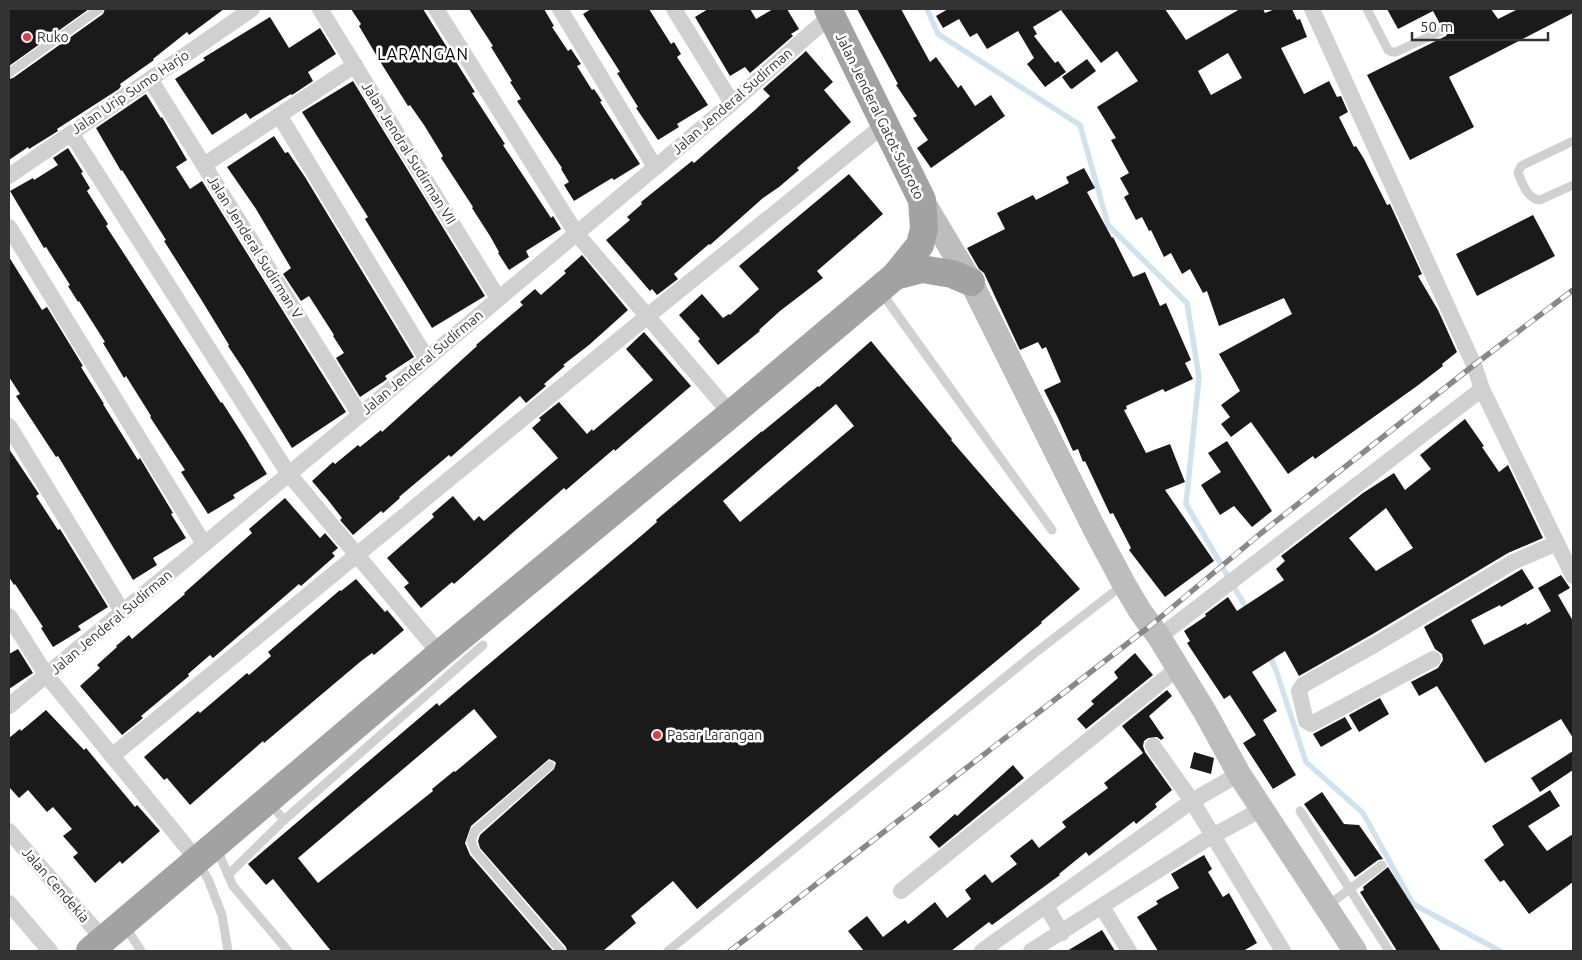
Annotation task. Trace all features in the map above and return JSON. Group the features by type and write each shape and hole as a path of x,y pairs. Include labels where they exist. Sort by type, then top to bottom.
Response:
{"highway":[{"name":"Jalan Jenderal Gatot Subroto","path":"830,12 922,200 924,229 920,245 887,283"},
{"path":"106,938 207,854 276,810 440,654 887,283 922,269 952,274 971,282"}],"main road":[{"path":"922,200 971,282 1124,584 1205,712 1239,774 1355,951"}],"street":[{"name":"Jalan Urip Sumo Harjo","path":"9,176 252,9"},
{"name":"Jalan Jendral Sudirman VII","path":"320,9 498,298"},
{"path":"436,9 576,233 731,414"},
{"path":"560,9 655,167"},
{"path":"674,9 732,103"},
{"path":"1312,9 1474,365 1482,389 1573,576"},
{"name":"Jalan Jenderal Sudirman","path":"9,706 732,103 812,31 830,12"},
{"path":"204,165 355,65"},
{"name":"Jalan Jenderal Sudirman V","path":"150,78 360,415"},
{"path":"279,115 427,359"},
{"path":"112,756 647,316 885,124"},
{"path":"71,132 288,473 440,654"},
{"path":"9,227 204,544"},
{"path":"1159,637 1482,389"},
{"path":"9,426 122,611"},
{"path":"1433,659 1311,724 1306,721 1299,691 1302,685 1376,644 1513,562 1557,543"},
{"path":"9,616 47,676 112,756 207,854"},
{"path":"901,891 1178,668"},
{"path":"1153,746 1192,801 1283,951"},
{"path":"982,951 1192,801 1239,774"},
{"path":"1032,951 1214,836 1262,809"},
{"name":"Jalan Cendekia","path":"9,831 106,938"},
{"path":"9,903 50,951"},
{"path":"1046,906 1062,933"},
{"path":"1102,908 1129,951"}],"lane":[{"path":"9,73 99,9"},
{"path":"1367,9 1388,50 1392,52 1396,52 1443,30"},
{"path":"1573,141 1521,166 1518,173 1526,191 1531,198 1536,200 1540,200 1573,185"},
{"path":"887,283 1052,530"},
{"path":"668,951 1035,653 1124,584"},
{"path":"228,875 276,810 483,646"},
{"path":"550,765 475,831 471,841 475,851 561,951"},
{"path":"1300,812 1389,951"},
{"path":"207,854 228,875 233,886 288,951"},
{"path":"207,854 208,879 222,915 228,951"},
{"path":"1327,906 1382,865"},
{"path":"106,938 141,951"}],"building":[{"name":"Ruko","path":"9,9 89,9 9,66"},
{"path":"105,9 224,9 189,35 187,32 154,60 120,84 119,89 57,129 58,131 29,149 28,147 9,160 9,79 103,14"},
{"path":"351,9 423,9 475,92 472,93 505,144 503,145 551,218 553,216 561,229 526,251 529,257 509,270 473,207 441,158 443,156 381,63"},
{"path":"469,9 544,9 554,26 552,27 568,51 571,49 581,64 577,66 592,90 594,89 602,101 600,102 640,164 574,201 564,185 569,182 562,168 517,101 521,99 510,82 512,81 491,47 493,46"},
{"path":"591,9 649,9 671,44 674,42 681,54 677,57 708,105 677,124 679,127 658,140 636,108 638,107 617,73 620,72 583,14"},
{"path":"708,9 750,9 756,19 773,9 787,9 799,29 791,34 793,36 750,73 745,67 730,76 695,17"},
{"path":"857,9 901,9 930,62 936,57 958,88 961,85 975,106 991,95 1005,116 931,168 917,148 928,140 913,118 917,116 896,85 898,84"},
{"path":"948,9 1165,9 1186,40 1240,9 1263,9 1265,13 1275,9 1292,9 1297,20 1300,19 1307,37 1281,48 1304,94 1329,81 1337,97 1341,96 1348,112 1339,117 1354,147 1356,146 1364,159 1387,205 1390,204 1422,274 1418,276 1438,310 1457,352 1442,364 1443,366 1417,386 1315,459 1313,456 1288,474 1251,422 1231,437 1221,424 1230,417 1221,405 1240,391 1219,354 1292,314 1284,298 1219,326 1207,291 1203,293 1190,269 1182,274 1171,253 1164,257 1151,230 1149,231 1142,217 1136,220 1124,197 1129,194 1120,178 1129,173 1111,140 1116,138 1097,107 1138,81 1117,51 1101,63 1061,10 1033,27 1037,34 1034,36 1055,63 1058,61 1066,72 1045,87 1027,64 1034,58 1018,31 987,49 977,33 970,37 959,19 943,28 936,16","holes":["1228,53 1242,78 1211,95 1198,71"]},
{"path":"1387,9 1491,9 1498,19 1518,9 1573,9 1573,13 1449,77 1474,127 1410,160 1367,75 1446,36 1449,30 1446,25 1440,24 1433,11 1398,29"},
{"path":"270,17 289,48 320,28 336,54 308,72 313,81 292,95 250,119 246,113 212,135 175,79 205,60 203,58"},
{"path":"806,51 833,82 824,90 851,122 797,168 799,170 763,198 674,274 678,279 657,295 652,289 650,291 606,240 630,220 627,217 642,204 641,202 692,161 694,163 770,96 763,89"},
{"path":"1087,59 1096,71 1072,89 1070,88 1062,77"},
{"path":"353,81 485,296 432,328 365,219 368,217 302,112"},
{"path":"146,94 187,160 176,167 190,189 202,181 346,412 292,448 96,128"},
{"path":"274,136 285,153 288,152 305,177 414,357 385,376 387,379 360,397 336,358 344,353 334,335 309,296 301,301 283,274 291,268 256,209 227,167"},
{"path":"68,148 83,172 81,173 90,188 87,191 108,224 106,226 267,474 233,495 235,498 208,514 181,472 185,470 126,376 124,378 103,343 105,342 68,286 70,285 46,247 44,248 10,191 33,178 34,180 58,165 53,158"},
{"path":"1084,168 1095,188 1087,192 1133,277 1145,272 1160,306 1166,303 1191,360 1185,363 1193,379 1165,392 1163,389 1126,406 1127,409 1124,410 1146,453 1170,444 1185,482 1165,490 1214,561 1165,597 1129,550 1131,548 1113,513 1110,514 1085,461 1083,462 1078,449 1073,451 1044,390 1061,382 1046,347 1042,349 1038,342 1020,350 984,273 979,269 967,248 1005,229 997,213 1033,195 1036,200 1069,183 1066,177"},
{"path":"849,174 883,214 817,271 823,278 780,311 760,331 718,365 698,341 700,339 679,315 702,294 723,318 730,315 759,289 739,266"},
{"path":"1533,215 1555,256 1477,296 1456,254"},
{"path":"582,255 628,310 589,345 563,365 565,366 544,384 546,386 526,403 520,396 451,457 449,455 383,513 381,511 353,535 340,520 342,518 312,481 333,462 335,464 358,445 360,447 381,430 382,432 476,345 523,305 520,302 535,289 541,295 566,273 564,271"},
{"path":"9,257 42,310 47,307 83,366 81,367 103,404 138,460 140,458 186,538 153,558 157,565 133,580 58,456 56,457 16,396 20,394 9,377"},
{"path":"644,332 691,386 615,451 614,449 566,490 564,488 454,584 452,582 421,608 404,587 409,583 387,558 434,517 432,514 453,496 474,521 479,516 484,521 558,458 532,428 541,420 539,418 559,402 587,434 653,380 626,349"},
{"name":"Pasar Larangan","path":"871,341 951,440 1080,589 1042,623 697,909 673,881 631,916 636,923 603,951 567,951 566,947 480,848 478,841 480,835 554,769 556,763 549,759 471,826 465,843 470,855 553,951 331,951 273,879 266,885 248,864 437,703 439,706 641,536 657,522 656,520 762,431 819,387","holes":["836,404 854,426 740,522 723,501","474,709 497,737 318,883 298,858"]},
{"path":"1465,419 1499,472 1508,465 1543,538 1508,553 1299,676 1285,651 1252,672 1277,711 1263,720 1296,775 1273,789 1243,743 1256,735 1230,695 1224,699 1187,643 1190,641 1184,631 1206,616 1205,614 1228,597 1237,611 1284,580 1276,569 1285,561 1281,556 1363,493 1394,473 1405,490 1431,469 1420,455","holes":["1386,508 1413,548 1376,571 1349,538"]},
{"path":"1227,441 1272,511 1252,527 1234,506 1220,515 1201,485 1221,472 1208,453"},
{"path":"9,449 39,494 36,496 58,530 60,529 108,607 78,626 81,630 53,647 41,628 43,627 9,577"},
{"path":"285,498 320,538 325,533 338,548 332,553 335,556 301,586 299,584 213,658 210,655 188,674 189,676 141,716 143,718 122,735 80,686 100,668 97,665 116,646 129,635 132,639 185,594 252,533 249,529"},
{"path":"1522,569 1534,588 1501,607 1500,605 1471,620 1484,645 1526,623 1527,625 1551,611 1538,588 1561,575 1570,588 1558,595 1573,621 1573,738 1561,719 1485,763 1437,686 1419,696 1411,682 1438,668 1443,660 1442,654 1435,649 1424,627"},
{"path":"356,579 404,630 374,655 372,653 360,662 264,743 263,741 190,805 167,778 164,780 144,757 198,711 200,713 247,673 249,675 271,656 268,652 340,590"},
{"path":"18,649 33,673 9,689 9,654"},
{"path":"1135,653 1153,675 1086,729 1077,719 1094,704 1091,701 1118,678 1114,672"},
{"path":"1167,690 1172,696 1149,716 1164,738 1161,740 1157,737 1148,738 1144,741 1143,746 1145,752 1172,790 1155,804 1157,807 1136,824 1134,821 1089,856 1086,852 1060,875 992,925 989,922 951,951 864,951 848,931 867,916 883,937 905,920 908,924 935,902 947,918 971,899 965,890 985,874 992,883 1017,864 1010,856 1032,839 1039,848 1066,827 1062,822 1108,788 1104,783 1143,753 1122,726"},
{"path":"1380,698 1389,714 1359,732 1349,715"},
{"path":"46,710 84,750 86,748 135,807 137,805 160,831 122,864 120,861 95,883 73,857 78,853 63,836 72,829 53,807 47,812 28,790 19,798 9,787 9,738 20,729 21,731"},
{"path":"1345,717 1352,729 1321,747 1313,734"},
{"path":"1573,751 1573,770 1540,792 1531,778"},
{"path":"1194,752 1214,758 1211,774 1190,768"},
{"path":"1013,765 1024,778 939,848 929,837 955,814 957,816"},
{"path":"1550,790 1560,806 1528,826 1547,851 1573,834 1573,882 1529,914 1504,880 1500,882 1484,860 1504,845 1492,826"},
{"path":"1322,792 1344,824 1359,825 1383,859 1378,860 1355,877 1304,804"},
{"path":"1204,855 1212,869 1208,872 1223,897 1229,893 1257,943 1243,951 1158,951 1137,917 1158,904 1156,901 1179,888 1171,874"},
{"path":"1388,867 1441,951 1397,951 1360,892 1364,890 1363,887"},
{"path":"1102,930 1115,951 1067,951"}],"waterway":[{"path":"927,9 938,34 1080,125 1108,225 1187,303 1199,377 1186,504 1248,611"},
{"path":"1268,653 1276,670 1306,762 1363,813 1413,904 1500,951"}],"railway":[{"path":"730,951 1150,626 1260,534 1474,365 1573,290"}],"place":[{"name":"Ruko","path":"27,37"},
{"name":"Pasar Larangan","path":"657,735"}],"district":[{"name":"LARANGAN","path":"423,54"}]}
